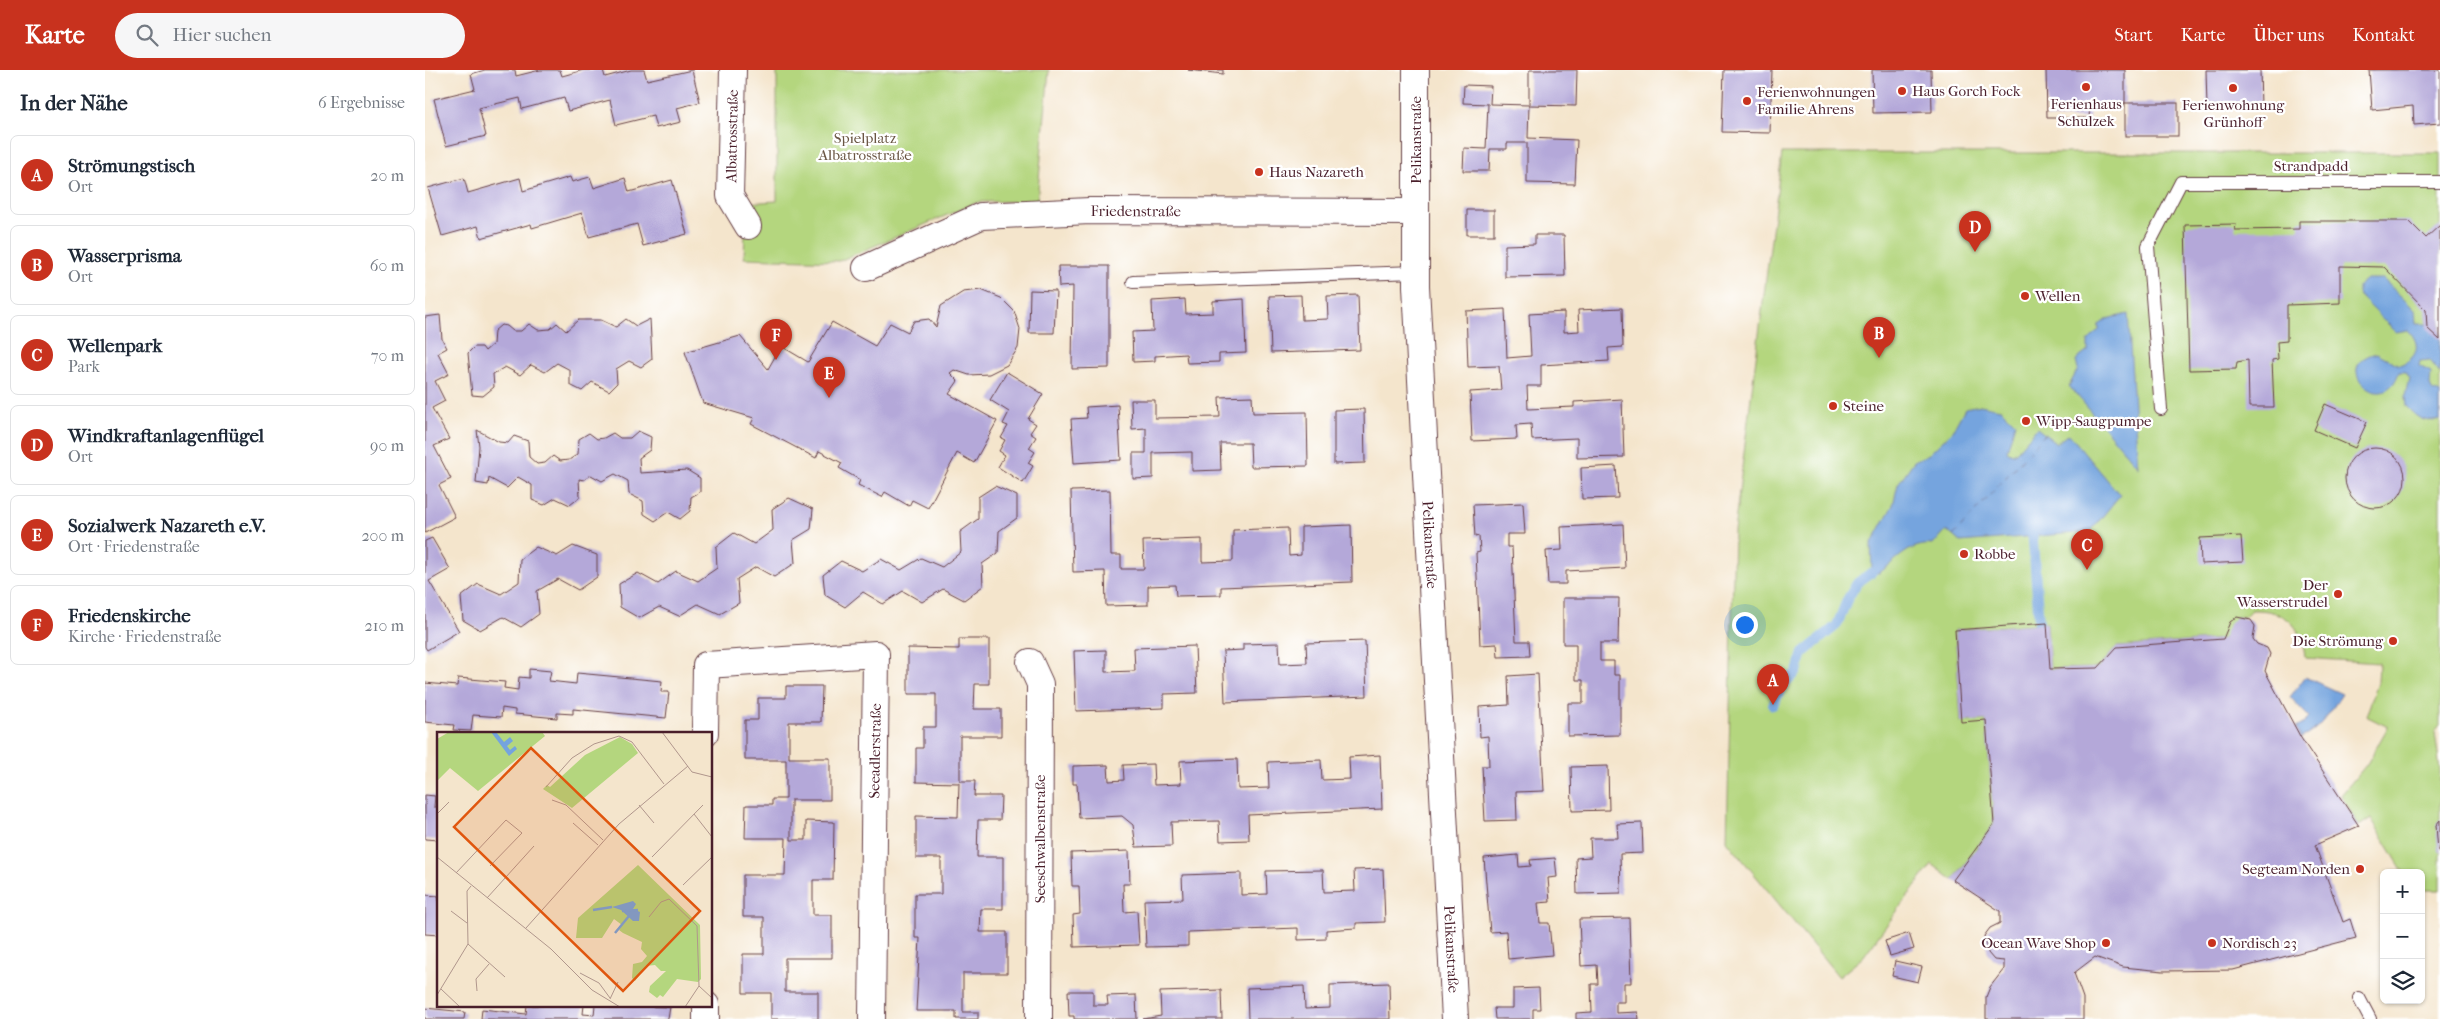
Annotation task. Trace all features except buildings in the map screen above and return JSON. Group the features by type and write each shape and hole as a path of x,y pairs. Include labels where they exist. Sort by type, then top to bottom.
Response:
{"street":[{"name":"Albatrosstraße","path":"733,70 730,196 748,226"},
{"name":"Pelikanstraße","path":"1416,70 1416,272 1444,841 1455,1019"},
{"name":"Friedenstraße","path":"867,268 981,216 1090,211 1416,212"},
{"name":"Seeadlerstraße","path":"705,732 705,666 876,654 872,1019"},
{"name":"Seeschwalbenstraße","path":"1031,662 1040,684 1039,1019"},
{"path":"705,1006 705,1019"}],"lane":[{"name":"Strandpadd","path":"2161,409 2148,246 2181,182 2440,182"},
{"path":"1133,282 1416,272"},
{"path":"2359,998 2370,1019"}],"green space":[{"name":"Spielplatz Albatrosstraße","path":"777,70 1049,70 1037,201 978,202 839,261 744,258 746,203 777,201"},
{"path":"1782,153 2440,153 2440,726 2435,732 2440,771 2440,890 2425,890 2425,869 2402,869 2371,818 2359,826 2341,795 2367,764 2388,727 2366,716 2378,683 2379,663 2305,658 2300,636 2290,621 2273,612 2263,610 2251,610 2244,617 2237,617 2223,639 2117,647 2098,668 2050,669 2047,623 1955,630 1961,722 1986,720 1994,824 1953,880 1932,864 1863,957 1839,977 1727,841 1734,531"}],"water":[{"path":"2366,279 2383,279 2415,310 2416,324 2429,324 2440,335 2440,374 2430,360 2420,361 2419,366 2431,372 2430,385 2432,390 2440,393 2440,420 2429,421 2421,419 2406,406 2405,396 2409,378 2406,372 2399,372 2392,385 2382,391 2372,390 2364,385 2358,377 2357,367 2363,359 2377,353 2399,365 2410,359 2416,350 2415,341 2408,330 2396,332 2358,294 2358,286"},
{"path":"2128,314 2138,467 2069,386 2078,369 2076,360 2088,351 2088,341 2099,330 2099,325 2107,319"},
{"path":"1980,405 2001,409 2015,423 2007,451 2012,454 2016,452 2037,428 2056,443 2069,434 2120,495 2090,532 1960,542 1946,530 1933,545 1917,546 1910,549 1879,573 1872,572 1871,545 1893,505 1898,484 1914,461 1929,454 1952,432 1965,408"},
{"path":"2305,677 2342,694 2319,725 2308,735 2301,738 2296,727 2309,717 2290,697"}],"waterway":[{"path":"2032,528 2040,637"},
{"path":"1773,705 1783,686 1797,672 1803,653 1837,625 1847,600 1857,583 1872,572"}],"ferry route":[{"path":"1953,536 2045,434"}],"place":[{"name":"Ferienhaus Schulzek","path":"2086,87"},
{"name":"Ferienwohnung Grünhoff","path":"2233,88"},
{"name":"Haus Gorch Fock","path":"1902,91"},
{"name":"Ferienwohnungen Familie Ahrens","path":"1747,101"},
{"name":"Haus Nazareth","path":"1259,172"},
{"name":"Windkraftanlagenflügel","path":"1975,252"},
{"name":"Wellen","path":"2025,296"},
{"name":"Wasserprisma","path":"1879,358"},
{"name":"Friedenskirche","path":"776,360"},
{"name":"Sozialwerk Nazareth e.V.","path":"829,398"},
{"name":"Steine","path":"1833,406"},
{"name":"Wipp-Saugpumpe","path":"2026,421"},
{"name":"Robbe","path":"1964,554"},
{"name":"Wellenpark","path":"2087,570"},
{"name":"Der Wasserstrudel","path":"2338,594"},
{"name":"Die Strömung","path":"2393,641"},
{"name":"Strömungstisch","path":"1773,705"},
{"name":"Segteam Norden","path":"2360,869"},
{"name":"Ocean Wave Shop","path":"2106,943"},
{"name":"Nordisch 23","path":"2212,943"}]}
